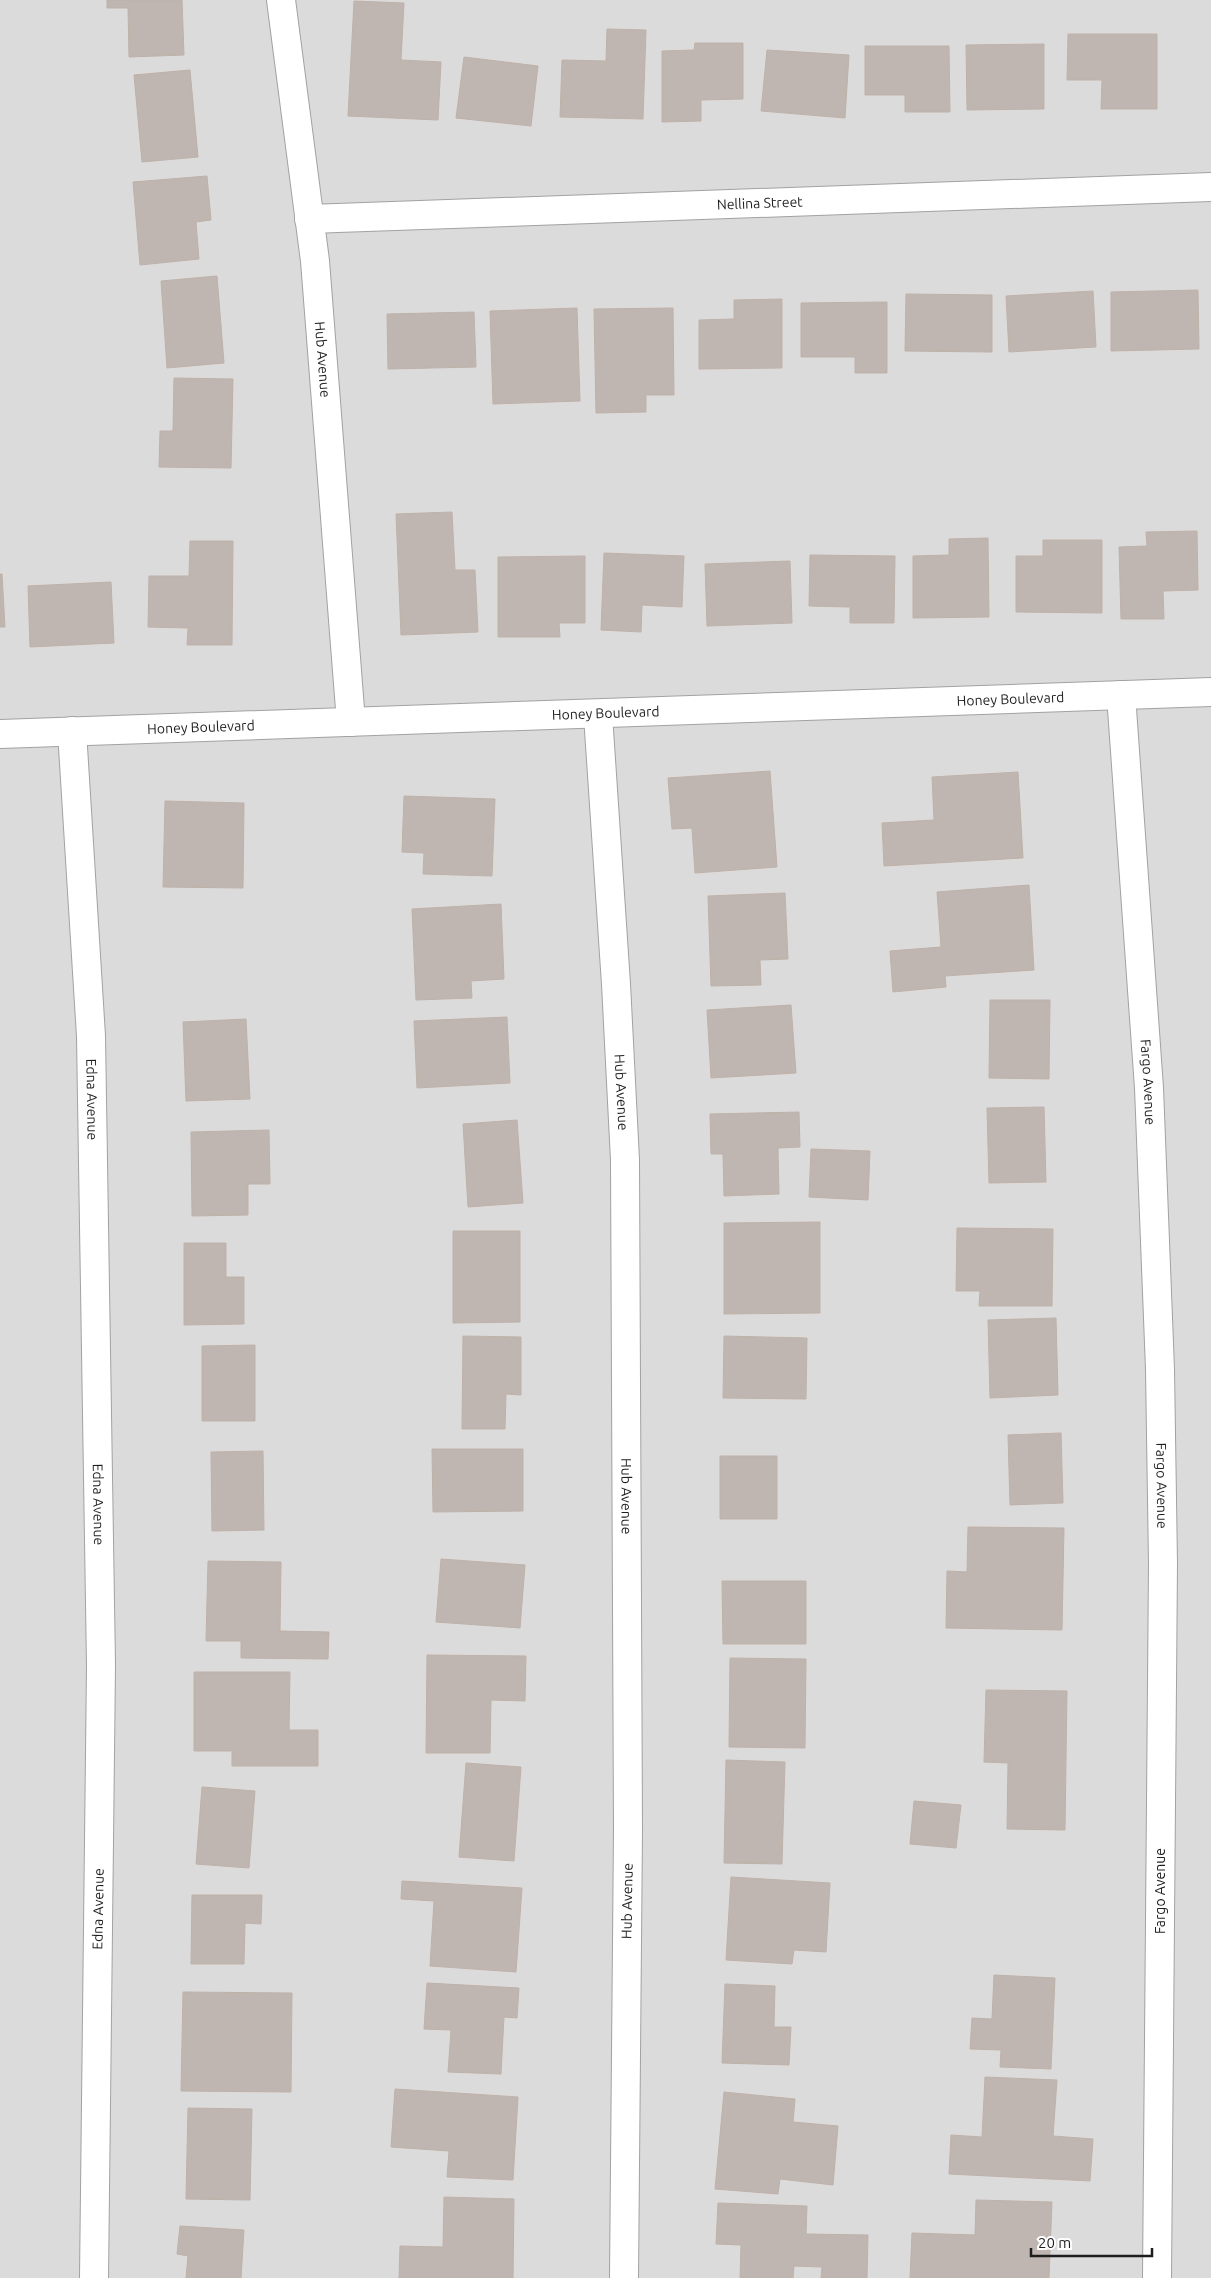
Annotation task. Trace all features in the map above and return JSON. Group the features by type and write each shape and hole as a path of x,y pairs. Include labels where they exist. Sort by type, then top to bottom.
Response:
{"street":[{"name":"Hub Avenue","path":"281,0 315,261 350,722"},
{"name":"Nellina Street","path":"309,219 1211,187"},
{"name":"Honey Boulevard","path":"0,734 598,715 1211,692"},
{"name":"Fargo Avenue","path":"1121,695 1149,1088 1160,1369 1163,1564 1157,2278"},
{"name":"Hub Avenue","path":"598,715 616,984 625,1160 628,1830 624,2278"},
{"name":"Edna Avenue","path":"72,731 91,1036 100,1636 94,2278"}],"shaded area":[{"path":"0,0 1211,0 1211,2278 0,2278"}],"building":[{"path":"107,0 182,0 184,55 129,57 128,8 107,8"},
{"path":"354,1 404,3 401,60 441,62 438,120 348,116"},
{"path":"607,29 646,30 643,119 560,117 562,60 606,61"},
{"path":"1068,34 1157,34 1157,109 1101,109 1102,80 1067,80"},
{"path":"695,43 743,43 743,99 701,100 701,121 662,122 662,51 694,50"},
{"path":"1044,44 1044,109 967,110 966,45"},
{"path":"865,46 949,46 950,112 905,112 905,95 865,95"},
{"path":"767,50 849,55 845,118 761,111"},
{"path":"464,57 538,66 531,126 456,118"},
{"path":"190,70 198,157 142,162 134,75"},
{"path":"207,176 211,220 196,222 199,259 140,265 133,182"},
{"path":"217,276 224,363 167,368 161,281"},
{"path":"1198,290 1199,349 1111,351 1111,292"},
{"path":"1093,291 1096,347 1009,352 1006,296"},
{"path":"906,294 992,295 992,352 905,351"},
{"path":"782,299 782,368 699,369 699,320 734,319 734,300"},
{"path":"887,302 887,373 855,373 855,357 801,357 801,303"},
{"path":"577,308 580,401 493,404 490,311"},
{"path":"673,308 674,395 646,395 646,412 596,413 594,309"},
{"path":"474,312 476,367 388,369 387,314"},
{"path":"174,378 233,379 231,468 159,467 160,431 173,431"},
{"path":"452,512 455,570 475,570 478,632 401,635 396,514"},
{"path":"1197,531 1198,590 1163,591 1164,619 1121,619 1119,547 1147,546 1146,532"},
{"path":"988,538 989,617 913,618 913,556 949,555 949,539"},
{"path":"1043,540 1102,540 1102,613 1016,612 1016,556 1043,556"},
{"path":"190,541 233,541 232,645 187,645 188,628 148,627 149,576 189,576"},
{"path":"604,553 684,556 682,607 642,605 641,632 601,630"},
{"path":"810,555 895,556 894,623 850,623 850,607 809,606"},
{"path":"585,556 585,623 559,623 560,637 498,637 498,557"},
{"path":"790,561 792,623 707,626 705,564"},
{"path":"0,574 2,574 5,627 0,627"},
{"path":"111,582 114,643 30,647 28,586"},
{"path":"770,771 777,867 695,873 692,828 672,829 668,778"},
{"path":"1018,772 1023,858 884,866 882,823 934,820 932,777"},
{"path":"404,796 495,799 492,876 423,874 424,853 402,852"},
{"path":"165,801 244,803 243,888 163,887"},
{"path":"1029,885 1034,970 945,976 946,987 893,992 890,951 941,947 937,892"},
{"path":"785,893 788,959 760,960 761,985 711,986 708,896"},
{"path":"501,904 504,979 471,981 472,998 416,1000 412,909"},
{"path":"990,1000 1050,1000 1049,1079 989,1078"},
{"path":"791,1005 796,1073 711,1078 707,1010"},
{"path":"507,1017 510,1083 417,1088 414,1021"},
{"path":"246,1019 250,1099 186,1101 183,1022"},
{"path":"1044,1107 1046,1182 989,1183 987,1108"},
{"path":"799,1112 800,1147 778,1148 779,1194 724,1196 723,1154 711,1154 710,1114"},
{"path":"517,1120 523,1203 468,1207 463,1124"},
{"path":"269,1130 270,1184 248,1184 248,1215 192,1216 191,1132"},
{"path":"811,1149 870,1151 868,1200 809,1197"},
{"path":"820,1222 820,1313 724,1314 724,1223"},
{"path":"957,1228 1053,1229 1052,1306 979,1306 980,1291 956,1291"},
{"path":"453,1231 520,1231 520,1322 453,1323"},
{"path":"184,1243 226,1243 226,1277 244,1277 244,1324 184,1325"},
{"path":"1056,1318 1058,1395 990,1398 988,1320"},
{"path":"463,1336 521,1337 521,1395 506,1394 505,1429 462,1429"},
{"path":"724,1336 807,1338 806,1399 723,1398"},
{"path":"255,1345 255,1421 202,1421 202,1346"},
{"path":"1061,1433 1063,1503 1010,1505 1008,1435"},
{"path":"432,1449 523,1449 523,1511 433,1512"},
{"path":"263,1451 264,1530 212,1531 211,1452"},
{"path":"720,1456 777,1456 777,1519 720,1519"},
{"path":"968,1527 1064,1528 1062,1630 946,1628 947,1571 967,1572"},
{"path":"441,1559 525,1565 520,1628 436,1622"},
{"path":"208,1561 281,1562 280,1631 329,1632 328,1659 241,1658 241,1641 206,1641"},
{"path":"722,1581 806,1581 806,1644 723,1644"},
{"path":"427,1655 526,1656 525,1701 491,1700 490,1753 426,1753"},
{"path":"730,1658 806,1659 805,1748 729,1747"},
{"path":"194,1672 290,1672 289,1730 318,1730 318,1766 232,1766 232,1751 194,1751"},
{"path":"986,1690 1067,1691 1065,1830 1007,1829 1008,1763 984,1762"},
{"path":"726,1760 785,1762 782,1864 724,1863"},
{"path":"466,1763 521,1767 514,1861 459,1857"},
{"path":"202,1787 255,1791 249,1868 196,1864"},
{"path":"914,1801 961,1805 956,1848 910,1844"},
{"path":"731,1877 830,1883 826,1952 794,1950 792,1964 726,1960"},
{"path":"402,1881 522,1888 516,1972 430,1966 434,1901 401,1899"},
{"path":"192,1895 262,1895 261,1924 245,1923 244,1964 191,1964"},
{"path":"994,1975 1055,1978 1051,2069 1000,2067 1001,2050 970,2049 972,2018 992,2019"},
{"path":"427,1983 519,1988 517,2018 504,2017 501,2074 448,2072 451,2030 424,2029"},
{"path":"725,1984 775,1986 774,2027 791,2027 789,2065 722,2063"},
{"path":"183,1992 292,1993 291,2092 181,2091"},
{"path":"985,2077 1057,2080 1053,2136 1093,2139 1090,2181 949,2174 951,2135 982,2137"},
{"path":"395,2089 518,2097 513,2180 447,2177 449,2151 391,2147"},
{"path":"724,2092 795,2099 793,2122 838,2126 833,2185 780,2179 778,2194 715,2189"},
{"path":"188,2108 252,2109 250,2200 186,2199"},
{"path":"444,2197 514,2199 513,2278 399,2278 400,2246 443,2247"},
{"path":"976,2200 1052,2202 1049,2278 910,2278 912,2233 975,2235"},
{"path":"718,2203 807,2206 806,2234 868,2235 867,2278 821,2278 822,2267 794,2266 793,2278 740,2278 741,2245 716,2244"},
{"path":"180,2226 244,2230 241,2278 186,2278 188,2256 177,2254"}]}
